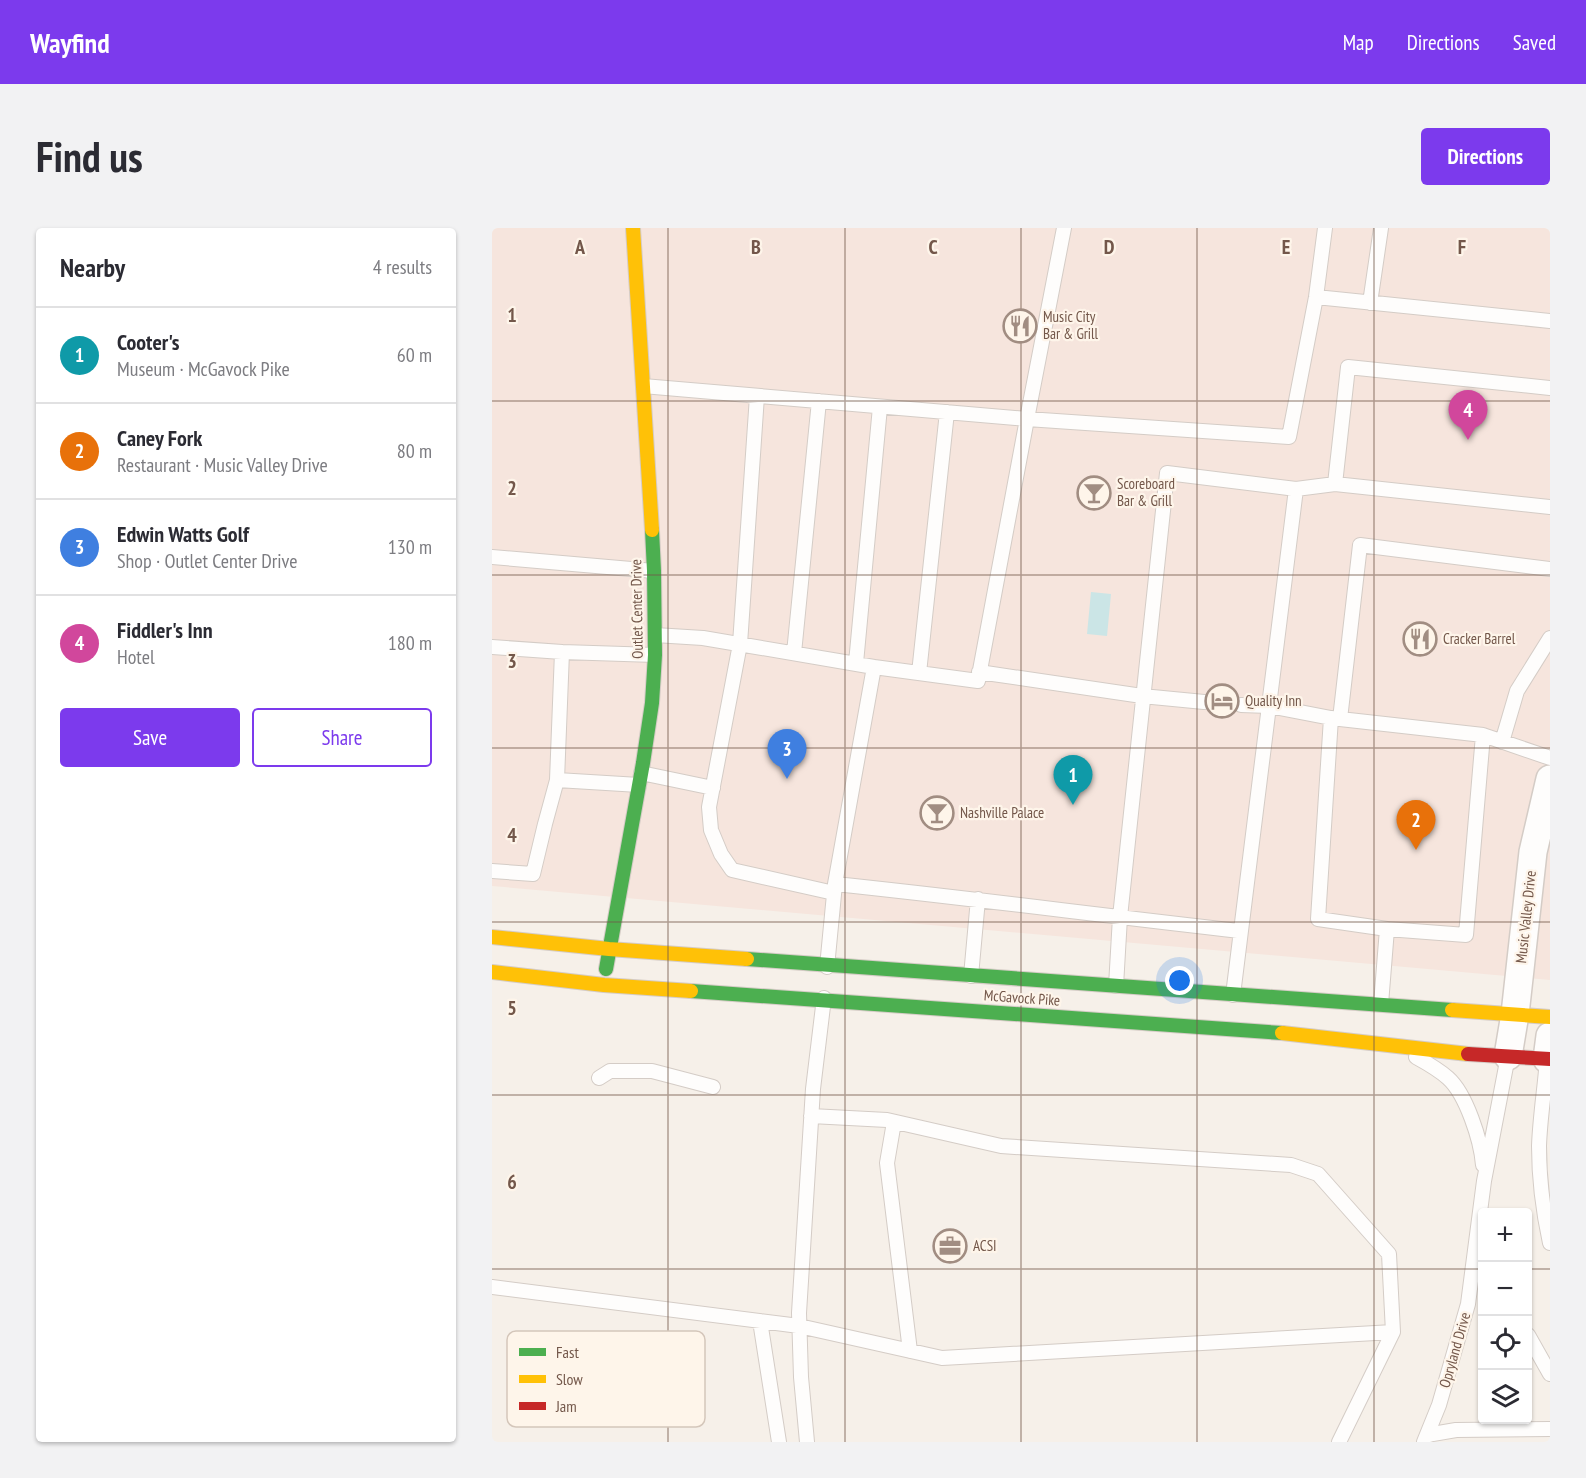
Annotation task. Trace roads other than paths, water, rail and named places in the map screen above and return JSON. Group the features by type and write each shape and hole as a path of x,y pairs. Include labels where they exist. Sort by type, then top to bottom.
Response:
{"street":[{"name":"Outlet Center Drive","path":"604,985 652,703 655,655 654,571 633,228"},
{"name":"Music Valley Drive","path":"1508,1056 1515,1014 1533,852 1550,779"},
{"name":"McGavock Pike","path":"492,937 609,949 1550,1017"},
{"name":"McGavock Pike","path":"492,972 604,985 1301,1034 1484,1056 1508,1056 1549,1051"}],"lane":[{"path":"655,635 703,638 874,667 978,681 1064,228"},
{"path":"642,386 1027,420 1289,437 1316,297 1325,228"},
{"path":"1370,303 1380,228"},
{"path":"1316,297 1550,321"},
{"path":"1335,484 1348,367 1550,388"},
{"path":"757,396 740,644 709,807 711,830 721,854 732,870 835,888 978,899 1240,931"},
{"path":"794,653 819,401"},
{"path":"856,663 880,406"},
{"path":"919,673 947,412"},
{"path":"1116,986 1120,917 1167,473 1296,489 1335,484 1550,507"},
{"path":"1233,995 1296,489"},
{"path":"1483,735 1466,935 1387,929 1318,919 1336,718 1360,545 1550,569"},
{"path":"492,557 654,571"},
{"path":"1502,742 1517,691 1550,638"},
{"path":"492,647 655,655"},
{"path":"492,871 533,874 557,780 562,652"},
{"path":"807,1442 799,1326 813,1089 835,888 874,667"},
{"path":"979,672 1142,696 1204,702"},
{"path":"1241,705 1269,706 1336,718 1483,735 1550,758"},
{"path":"557,780 640,779 713,788"},
{"path":"971,976 978,899"},
{"path":"1381,1004 1387,929"},
{"path":"1396,1046 1449,1078 1461,1094 1481,1148 1484,1181"},
{"path":"1549,1051 1539,1144 1540,1176 1550,1243"},
{"name":"Opryland Drive","path":"1482,1208 1484,1181 1508,1056"},
{"path":"599,1078 610,1071 652,1071 713,1087"},
{"path":"811,1116 894,1122 1001,1146 1291,1165 1318,1174 1389,1254 1394,1332 1339,1442"},
{"path":"894,1122 887,1163 910,1351"},
{"path":"1540,1176 1550,1159"},
{"name":"Opryland Drive","path":"1426,1439 1439,1406 1468,1304 1478,1242"},
{"path":"492,1287 799,1326 942,1358 1394,1332"},
{"path":"760,1321 779,1442"},
{"path":"1532,1343 1550,1374"},
{"path":"1426,1439 1456,1430 1550,1429"}],"water":[{"path":"1091,592 1111,594 1107,636 1087,634"}],"place":[{"name":"Music City Bar & Grill","path":"1020,326"},
{"name":"Fiddler's Inn","path":"1468,440"},
{"name":"Scoreboard Bar & Grill","path":"1094,493"},
{"name":"Cracker Barrel","path":"1420,639"},
{"name":"Quality Inn","path":"1222,701"},
{"name":"Edwin Watts Golf","path":"787,779"},
{"name":"Cooter's","path":"1073,805"},
{"name":"Nashville Palace","path":"937,813"},
{"name":"Caney Fork","path":"1416,850"},
{"name":"ACSI","path":"950,1246"}]}
